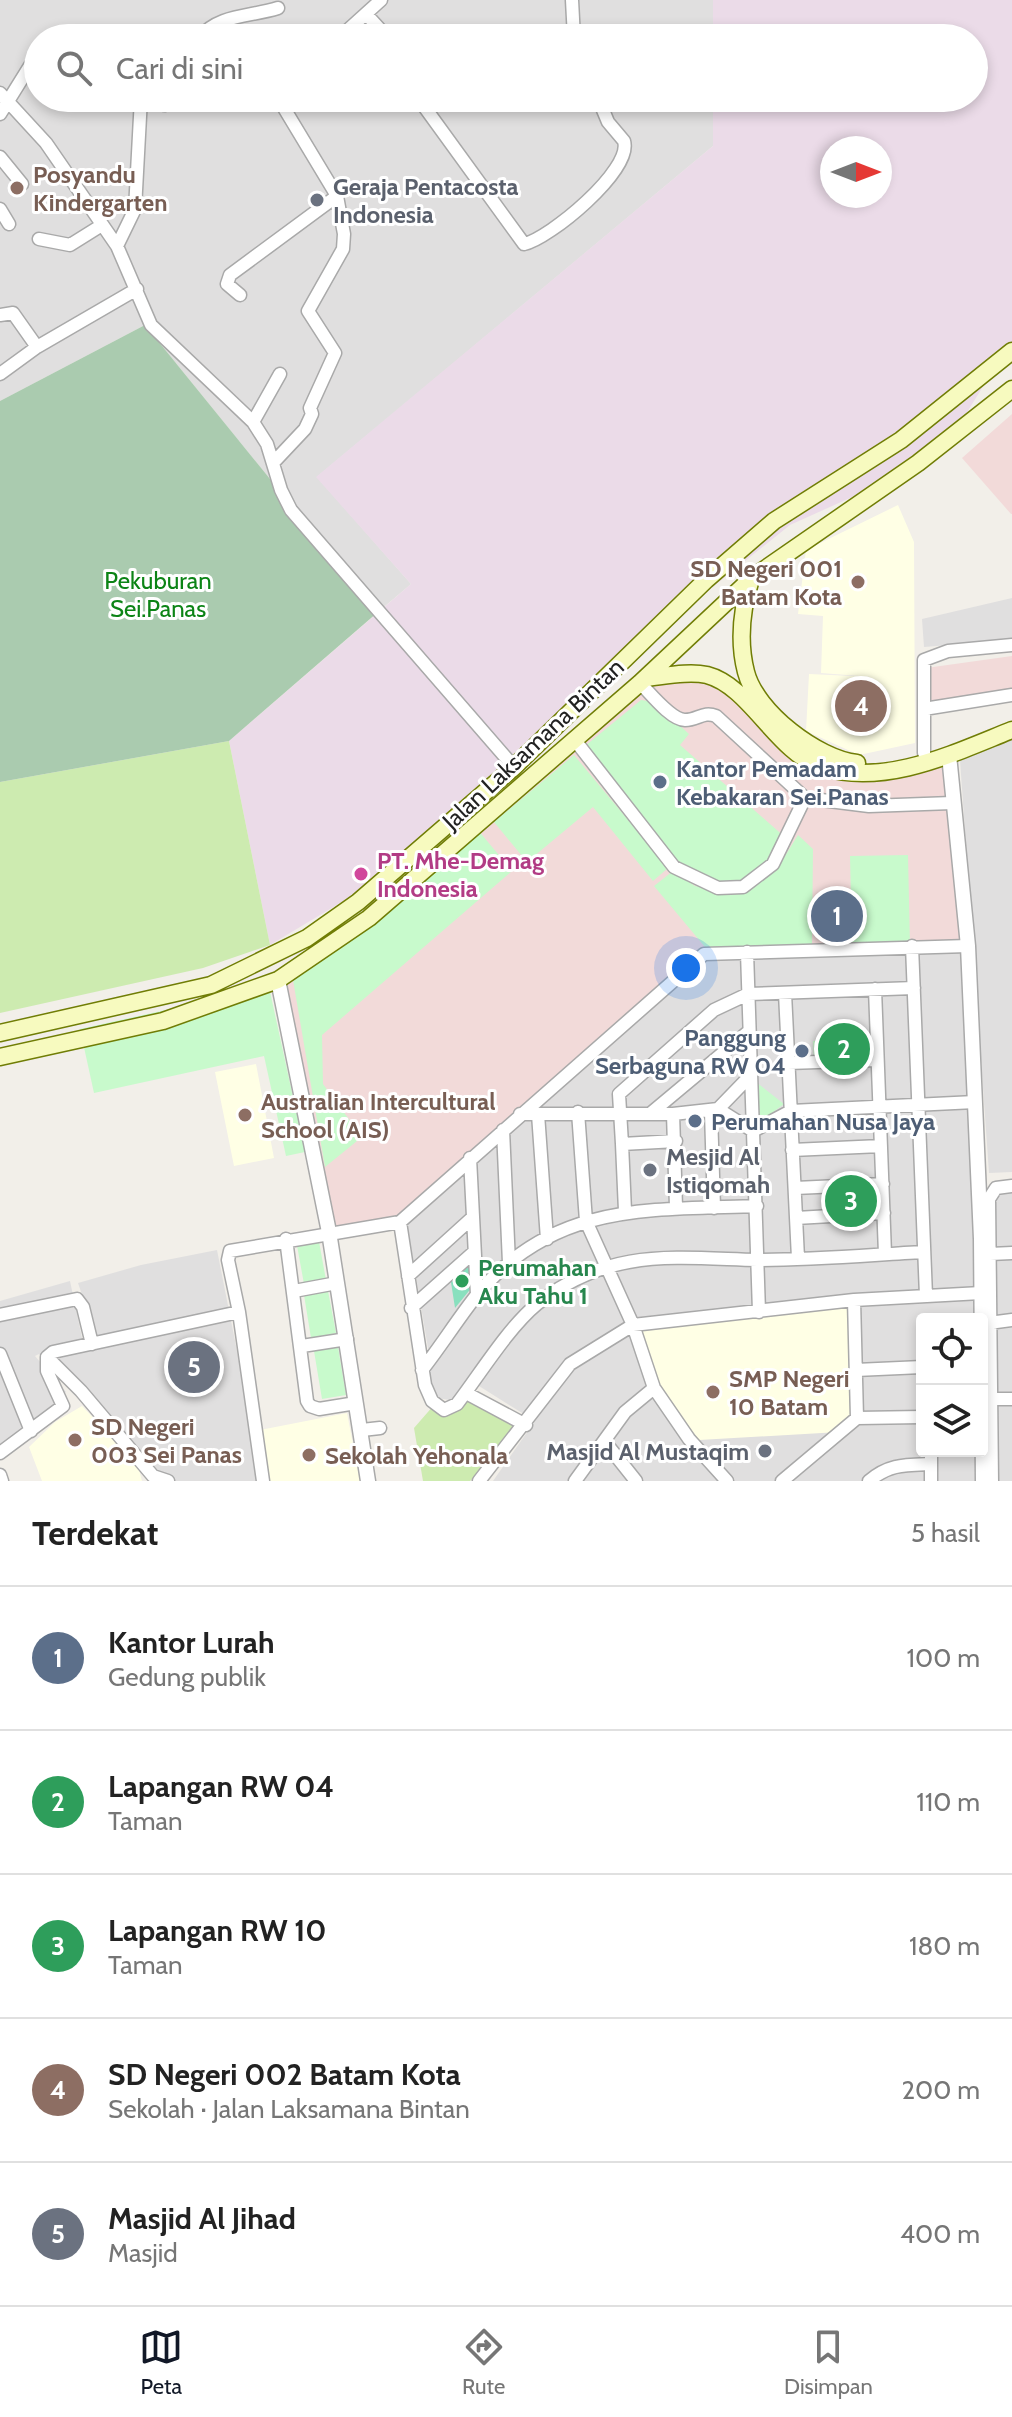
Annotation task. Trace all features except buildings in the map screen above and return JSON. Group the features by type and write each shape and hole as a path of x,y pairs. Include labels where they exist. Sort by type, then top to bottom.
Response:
{"main road":[{"name":"Jalan Laksamana Bintan","path":"0,1033 191,991 274,957 358,902 514,767 742,548 802,502 901,440 1012,351"},
{"name":"Jalan Laksamana Bintan","path":"0,1057 163,1021 278,980 369,918 643,680 752,578 918,463 1012,389"},
{"path":"901,440 918,463"},
{"path":"752,578 742,628 747,676 795,735 812,749 855,763 885,762 924,753 1012,720"},
{"name":"Jalan Laksamana Bintan","path":"643,680 701,674 721,680 790,746 820,767 861,773 880,772 949,755 1012,730"}],"street":[{"path":"355,24 381,0"},
{"path":"572,0 573,24"},
{"path":"216,24 222,19 242,19 278,8"},
{"path":"366,14 375,24"},
{"path":"0,114 11,102 24,78"},
{"path":"0,93 46,143 117,246 151,325 253,422 267,444 291,510 397,628 514,767"},
{"path":"117,246 135,209 140,112"},
{"path":"273,463 305,429 312,414 313,396 335,353 308,311 344,245 337,196 286,112"},
{"path":"428,112 524,244 594,195 612,177 624,157 624,141 604,112"},
{"path":"0,157 22,184"},
{"path":"240,295 227,284 230,275 337,196"},
{"path":"0,209 9,224"},
{"path":"39,239 70,245 102,225"},
{"path":"1,370 137,289"},
{"path":"0,315 13,313 37,347"},
{"path":"253,422 280,374"},
{"path":"924,753 924,660 929,656 1012,645"},
{"path":"643,680 679,719 688,720 704,713 716,716 805,798 869,806 952,803"},
{"path":"924,709 1012,695"},
{"path":"574,739 674,867 718,888 743,887 773,864 805,798"},
{"path":"949,755 968,946 984,1313"},
{"path":"912,946 926,1296"},
{"path":"263,1481 239,1312 227,1255 239,1248 286,1239 400,1222 701,955 968,946"},
{"path":"747,952 759,1312"},
{"path":"278,980 329,1232 368,1481"},
{"path":"625,1211 621,1090 714,1010 748,994 914,988"},
{"path":"875,989 885,1254"},
{"path":"785,993 798,1258"},
{"path":"651,1113 748,1032"},
{"path":"788,1063 877,1060"},
{"path":"714,1208 714,1110 751,1075"},
{"path":"753,1131 791,1111 975,1102"},
{"path":"520,1114 673,1114 714,1110 753,1131"},
{"path":"578,1112 586,1221 633,1325 654,1388 689,1439 727,1481"},
{"path":"538,1114 547,1239"},
{"path":"673,1114 676,1207"},
{"path":"503,1130 509,1263"},
{"path":"622,1144 676,1141"},
{"path":"792,1150 881,1146"},
{"path":"470,1158 477,1295"},
{"path":"795,1188 883,1184"},
{"path":"985,1313 991,1192 1012,1186"},
{"path":"422,1370 477,1295 509,1263 547,1239 586,1221 625,1211 757,1206"},
{"path":"796,1218 884,1213"},
{"path":"408,1276 472,1218"},
{"path":"400,1222 422,1370 432,1401 444,1410 453,1408 534,1307 559,1289 607,1266 703,1255 759,1260 923,1252"},
{"path":"286,1239 310,1406 319,1409 356,1403"},
{"path":"981,1239 990,1254"},
{"path":"411,1308 474,1252"},
{"path":"990,1254 1012,1253"},
{"path":"294,1291 337,1283"},
{"path":"484,1479 570,1364 633,1325 854,1300 981,1293"},
{"path":"0,1315 77,1299 83,1307 92,1344"},
{"path":"854,1300 857,1418"},
{"path":"47,1357 53,1352 239,1312"},
{"path":"988,1319 1012,1320"},
{"path":"302,1346 347,1339"},
{"path":"0,1354 31,1431"},
{"path":"47,1357 81,1391 153,1476 168,1481"},
{"path":"47,1357 47,1371 63,1406"},
{"path":"856,1370 916,1367"},
{"path":"575,1481 625,1412 654,1388"},
{"path":"1,1450 31,1431 81,1391"},
{"path":"466,1393 526,1425"},
{"path":"992,1481 988,1399 1012,1399"},
{"path":"782,1481 857,1418 916,1417"},
{"path":"362,1430 380,1428"},
{"path":"605,1442 636,1481"},
{"path":"983,1457 983,1481"},
{"path":"869,1481 931,1458 931,1481"},
{"path":"800,1465 804,1481"}],"shaded area":[{"path":"0,0 713,0 713,24 24,24 24,112 713,112 713,146 317,477 411,584 378,612 145,325 0,401"},
{"path":"713,0 1012,0 1012,355 992,372 961,422 861,493 790,525 694,602 355,894 270,945 229,741 411,584 316,477 713,146 713,112 988,112 988,24 713,24"},
{"path":"1012,414 1012,514 1011,514 962,458"},
{"name":"SD Negeri 001 Batam Kota","path":"898,505 914,542 915,743 859,755 806,731 809,674 873,677 821,673 823,616 798,614 806,550"},
{"path":"1012,598 1012,640 924,647 922,619"},
{"path":"1012,656 1012,690 931,702 926,668"},
{"path":"701,674 844,772 949,755 968,946 704,954 400,1222 329,1232 278,980 326,949 646,678"},
{"path":"1012,738 1012,1172 989,1173 960,760"},
{"path":"967,949 980,1313 916,1313 916,1457 981,1457 982,1481 493,1481 535,1421 471,1381 456,1401 437,1398 428,1381 429,1354 406,1218 710,957"},
{"name":"Australian Intercultural School (AIS)","path":"256,1064 274,1158 234,1166 215,1072"},
{"path":"991,1184 1012,1184 1012,1481 997,1481 991,1307"},
{"path":"217,1250 239,1361 256,1481 153,1481 39,1354 35,1356 66,1392 0,1458 0,1301 70,1281 82,1338 43,1353 99,1345 78,1283 141,1265"},
{"path":"848,1305 851,1422 839,1432 699,1440 662,1391 638,1320"},
{"name":"SD Negeri 003 Sei Panas","path":"82,1406 124,1450 139,1470 142,1481 42,1481 29,1447 55,1422"},
{"name":"Sekolah Yehonala","path":"347,1413 360,1481 268,1481 260,1430"}],"green space":[{"name":"Pekuburan Sei.Panas","path":"145,325 378,612 229,741 0,782 0,401"},
{"path":"641,700 654,702 689,734 680,745 786,838 774,859 737,885 718,884 676,864 585,746"},
{"path":"229,741 270,945 203,968 0,1013 0,782"},
{"path":"574,755 668,868 653,881 593,807 527,862 494,822"},
{"path":"478,830 512,871 322,1035 323,1084 362,1137 325,1167 293,980"},
{"path":"798,835 813,849 812,944 705,947 654,886 673,871 695,886 739,893 778,867"},
{"path":"908,855 910,946 852,947 850,856"},
{"path":"269,987 305,1152 286,1156 264,1056 94,1093 80,1029"},
{"path":"874,1038 875,1058 814,1061 813,1041"},
{"path":"756,1082 784,1104 757,1124"},
{"path":"879,1186 880,1213 824,1216 822,1189"},
{"path":"318,1236 326,1280 304,1284 296,1240"},
{"name":"Perumahan Aku Tahu 1","path":"471,1256 473,1286 455,1308 450,1276"},
{"path":"328,1291 336,1333 311,1338 304,1295"},
{"path":"338,1347 346,1395 322,1399 314,1351"},
{"path":"466,1392 518,1424 490,1462 470,1481 423,1481 414,1428 434,1405 453,1409"}],"place":[{"name":"Posyandu Kindergarten","path":"17,188"},
{"name":"Geraja Pentacosta Indonesia","path":"317,200"},
{"name":"SD Negeri 001 Batam Kota","path":"858,582"},
{"name":"SD Negeri 002 Batam Kota","path":"861,706"},
{"name":"Kantor Pemadam Kebakaran Sei.Panas","path":"660,782"},
{"name":"PT. Mhe-Demag Indonesia","path":"361,874"},
{"name":"Kantor Lurah","path":"837,916"},
{"name":"Lapangan RW 04","path":"844,1049"},
{"name":"Panggung Serbaguna RW 04","path":"802,1051"},
{"name":"Australian Intercultural School (AIS)","path":"245,1115"},
{"name":"Perumahan Nusa Jaya","path":"695,1121"},
{"name":"Mesjid Al Istiqomah","path":"650,1170"},
{"name":"Lapangan RW 10","path":"851,1201"},
{"name":"Perumahan Aku Tahu 1","path":"462,1281"},
{"name":"Masjid Al Jihad","path":"194,1367"},
{"name":"SMP Negeri 10 Batam","path":"713,1392"},
{"name":"SD Negeri 003 Sei Panas","path":"75,1440"},
{"name":"Masjid Al Mustaqim","path":"765,1451"},
{"name":"Sekolah Yehonala","path":"309,1455"}]}
